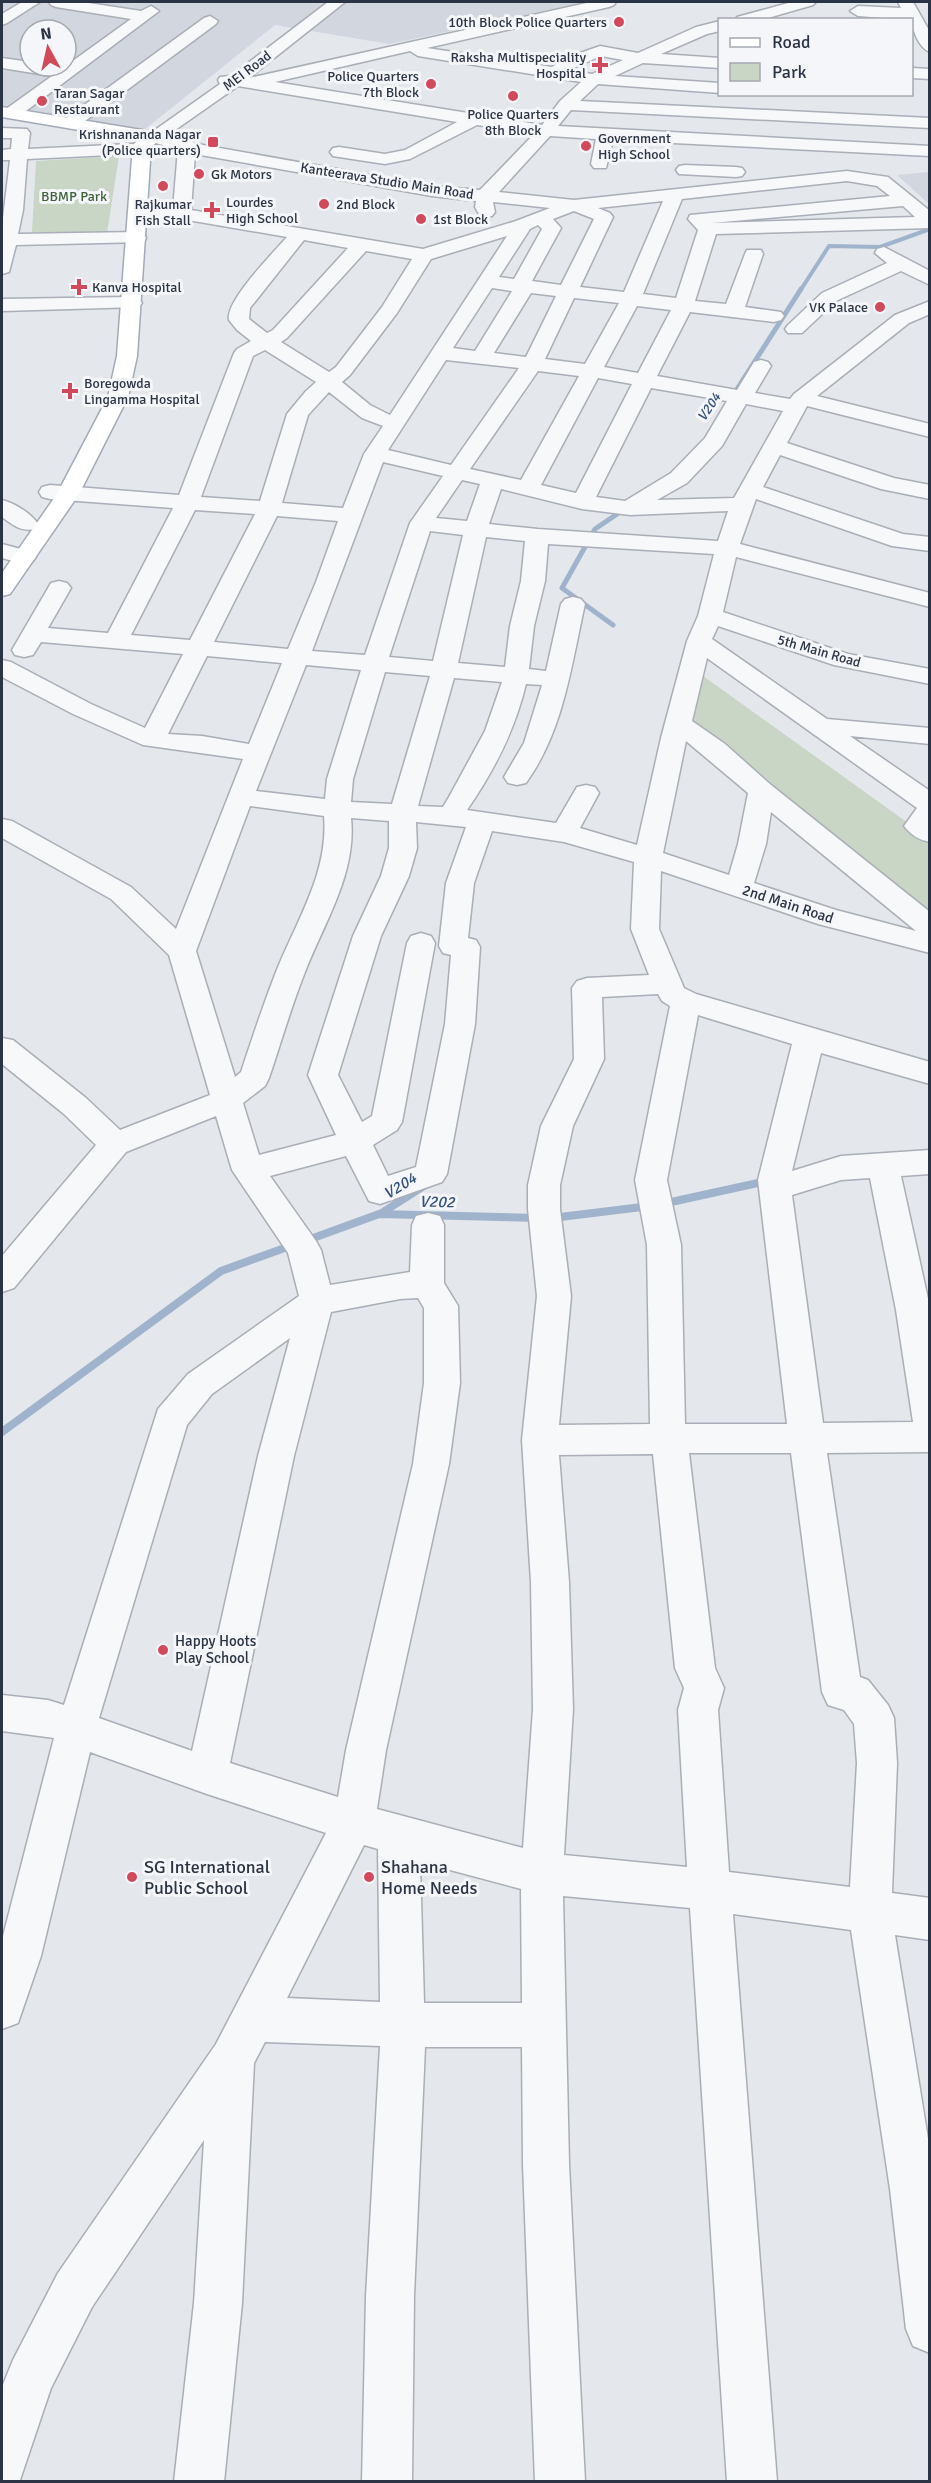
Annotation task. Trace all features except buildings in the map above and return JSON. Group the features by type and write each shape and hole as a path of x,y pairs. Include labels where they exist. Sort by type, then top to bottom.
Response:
{"main road":[{"name":"Kanteerava Studio Main Road","path":"7,113 71,123 144,141"},
{"path":"131,238 138,214 144,141"},
{"path":"8,555 59,493 118,397 127,356 126,303 131,238 144,141"},
{"path":"2,589 8,555 27,524 59,493"}],"street":[{"path":"2,20 32,2"},
{"path":"56,2 148,14 78,65"},
{"name":"MEI Road","path":"237,81 327,2"},
{"name":"MEI Road","path":"144,141 237,81 337,2"},
{"path":"237,81 606,2 610,12 573,24"},
{"path":"752,18 801,8"},
{"path":"858,10 908,8"},
{"path":"913,20 923,45"},
{"path":"71,123 210,21"},
{"path":"481,357 523,285 552,228 532,222 493,219 484,207 485,196 546,131 566,105 594,79 702,30 718,26"},
{"path":"554,73 601,44 640,58 718,63"},
{"path":"399,48 594,79 718,88"},
{"path":"2,63 18,65"},
{"path":"913,73 930,74"},
{"path":"7,113 60,78"},
{"path":"237,81 546,131 930,151"},
{"path":"769,173 767,143 773,96"},
{"path":"566,105 930,123"},
{"path":"320,149 375,158 410,154 473,120"},
{"path":"2,133 21,133 10,155 14,210 4,239 2,268"},
{"path":"600,164 605,134"},
{"path":"10,155 144,141"},
{"name":"Kanteerava Studio Main Road","path":"144,141 187,146 432,191 574,206 847,176"},
{"path":"182,214 187,146"},
{"path":"351,177 375,158"},
{"path":"685,170 847,176 882,181 930,221"},
{"path":"847,176 894,171"},
{"path":"527,490 632,297 675,195"},
{"path":"907,200 697,219 708,229 930,221"},
{"path":"4,1269 115,1144 227,1100 254,1078 290,973 330,881 339,830 337,809 340,779 375,663 422,523 533,363 604,217 574,206 532,222 424,255 182,214 138,214"},
{"path":"182,951 240,797 328,582 375,454 489,282 532,222"},
{"path":"582,502 684,304 708,229"},
{"path":"299,235 247,299 238,315 238,321 245,329 267,340 330,383 371,417 385,420"},
{"path":"795,328 829,297 930,236"},
{"path":"4,239 131,238"},
{"path":"116,641 187,503 244,353 280,334 362,244"},
{"path":"904,250 930,279"},
{"path":"734,310 754,254"},
{"path":"152,740 269,509 298,414 313,395 343,371 390,309 424,255"},
{"path":"489,282 632,297 774,316"},
{"path":"2,305 126,303"},
{"path":"752,2481 698,1710 704,1688 695,1668 666,1412 664,1245 651,1180 676,992 645,929 648,858 699,640 710,616 727,548 746,497 799,402 911,325 930,307"},
{"path":"441,353 533,363 737,395 799,402 930,431"},
{"path":"624,507 679,478 714,441 737,395 761,366"},
{"path":"773,446 889,484 930,492"},
{"path":"375,454 457,472 492,483 582,502 624,507 746,497 900,541 930,544"},
{"path":"492,483 476,529 444,669 402,814 403,848 395,876 367,936 323,1075 380,1191 431,1173 460,1024 467,947 460,883 502,822"},
{"path":"59,493 351,515"},
{"path":"2,507 27,524"},
{"path":"422,523 538,536 727,548 930,600"},
{"path":"450,816 481,767 500,726 516,675 524,618 533,584 534,557 538,536"},
{"path":"59,588 32,634 7,670 82,709 152,740 202,744 259,754"},
{"path":"517,777 527,767 550,704 573,604"},
{"name":"5th Main Road","path":"710,616 843,660 930,677"},
{"path":"32,634 554,679"},
{"path":"699,640 825,727 930,804"},
{"path":"679,723 716,750 762,791 930,927"},
{"path":"825,727 930,736"},
{"path":"739,888 752,844 762,791"},
{"path":"564,832 586,793"},
{"name":"2nd Main Road","path":"240,797 337,809 450,816 564,832 828,917 930,944"},
{"path":"930,810 918,826 930,834"},
{"path":"2,827 121,893 182,951 248,1170 304,1250 317,1301 276,1456 207,1775"},
{"path":"367,936 467,947"},
{"path":"248,1170 354,1142 386,1122 421,943"},
{"path":"560,2481 546,2164 542,1874 553,1709 550,1582 540,1440 554,1296 544,1209 544,1185 557,1126 589,1059 587,988 676,992 809,1038 903,1067 930,1072"},
{"path":"809,1038 774,1180 842,1692 855,1693 874,1718 877,1763 870,1911 894,2078 913,2189 930,2329"},
{"path":"2,1048 67,1099 115,1144"},
{"path":"776,1188 841,1168 930,1162"},
{"path":"884,1165 913,1310 930,1420"},
{"path":"2,2462 8,2437 30,2377 75,2290 232,2060 354,1821 366,1750 431,1464 442,1383 441,1306 427,1285 428,1225"},
{"path":"2,2007 19,1956 76,1729 171,1419 200,1384 317,1301 400,1286 427,1285"},
{"path":"540,1440 669,1437 807,1440 930,1437"},
{"path":"2,1713 48,1718 207,1775 399,1836 542,1874 596,1877 710,1890 930,1919"},
{"path":"387,2481 390,2296 403,2025 399,1836"},
{"path":"253,2019 403,2025 544,2025"},
{"path":"199,2481 218,2303 232,2060"}],"shaded area":[{"path":"2,2 588,2 389,44 275,25 144,130 2,105"},
{"path":"929,172 929,204 897,175"}],"green space":[{"name":"BBMP Park","path":"119,156 107,233 32,232 36,161"},
{"path":"685,663 929,838 929,939 665,723"}],"waterway":[{"name":"V204","path":"800,291 829,246 880,247 930,229"},
{"name":"V204","path":"732,397 801,289"},
{"name":"V204","path":"613,625 562,588 595,529 626,508"},
{"name":"V202","path":"662,1204 767,1181"},
{"name":"V204","path":"380,1214 424,1186"},
{"name":"V202","path":"552,1218 650,1206"},
{"name":"V202","path":"305,1241 379,1214 537,1218"},
{"name":"V202","path":"2,1432 221,1271 293,1245"}],"place":[{"name":"10th Block Police Quarters","path":"619,22"},
{"name":"Raksha Multispeciality Hospital","path":"600,65"},
{"name":"Police Quarters 7th Block","path":"431,84"},
{"name":"Police Quarters 8th Block","path":"513,96"},
{"name":"Taran Sagar Restaurant","path":"42,101"},
{"name":"Krishnananda Nagar (Police quarters)","path":"213,142"},
{"name":"Government High School","path":"586,146"},
{"name":"Gk Motors","path":"199,174"},
{"name":"Rajkumar Fish Stall","path":"163,186"},
{"name":"2nd Block","path":"324,204"},
{"name":"Lourdes High School","path":"212,210"},
{"name":"1st Block","path":"421,219"},
{"name":"Kanva Hospital","path":"79,287"},
{"name":"VK Palace","path":"880,307"},
{"name":"Boregowda Lingamma Hospital","path":"70,391"},
{"name":"Happy Hoots Play School","path":"163,1650"},
{"name":"SG International Public School","path":"132,1877"},
{"name":"Shahana Home Needs","path":"369,1877"}]}
